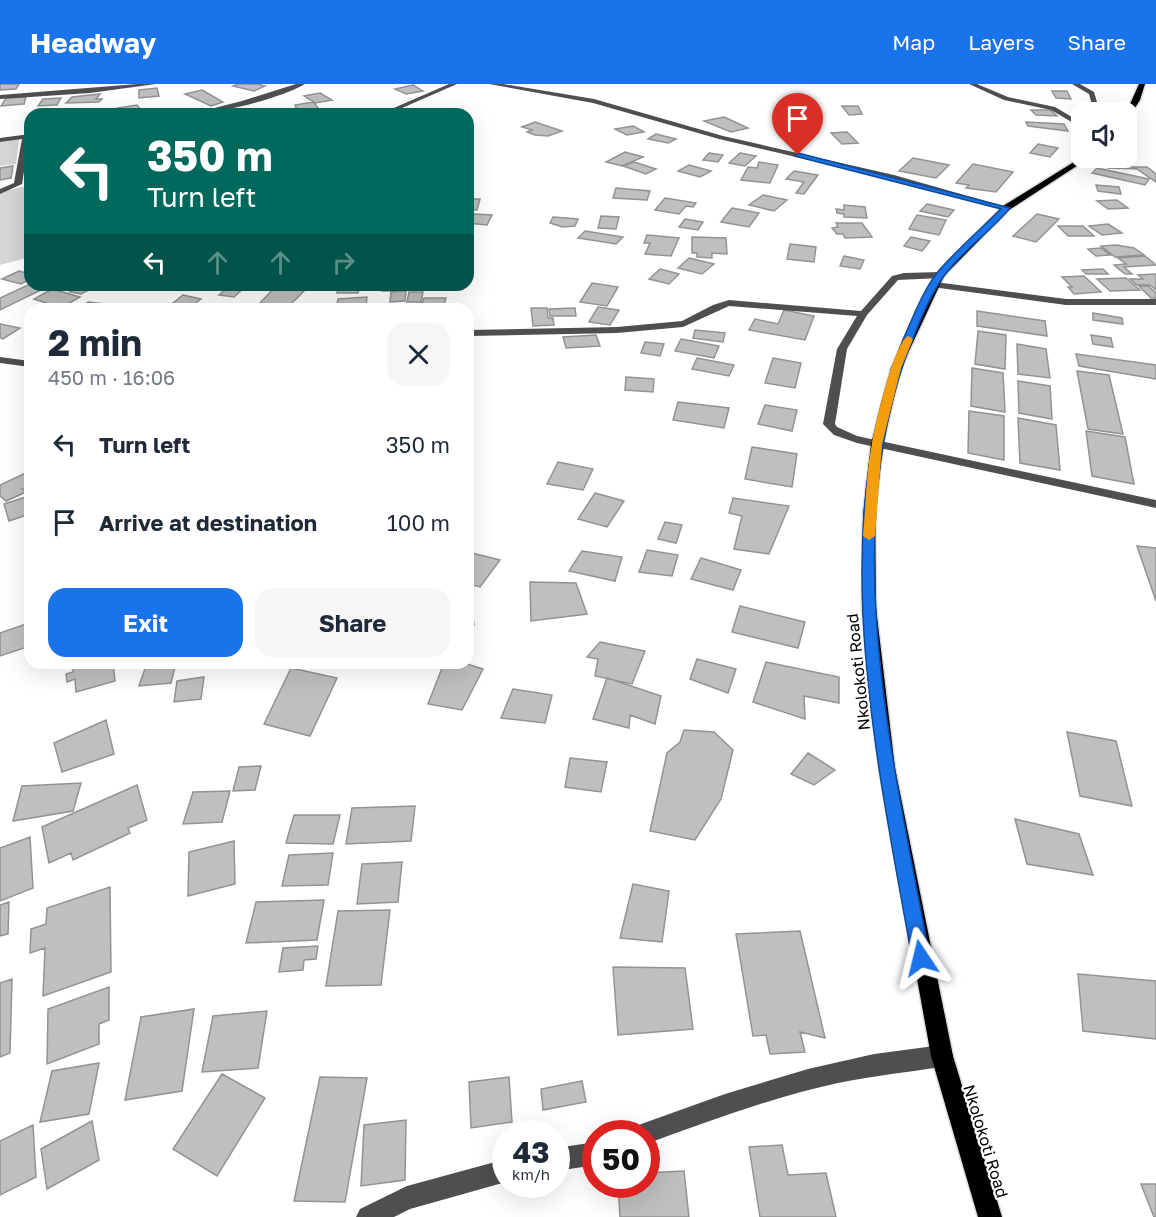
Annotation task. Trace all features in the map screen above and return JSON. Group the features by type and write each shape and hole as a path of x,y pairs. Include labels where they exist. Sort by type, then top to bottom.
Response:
{"main road":[{"path":"1134,102 1142,84"},
{"name":"Nkolokoti Road","path":"990,1217 942,1056 886,768 872,631 869,515 877,444 896,368 937,280 1006,208 1071,167"}],"street":[{"path":"0,97 153,84"},
{"path":"221,108 302,84"},
{"path":"398,108 454,84"},
{"path":"492,84 594,101 721,138 891,177 1006,208"},
{"path":"972,84 1006,99 1053,108 1071,119"},
{"path":"1076,84 1092,93 1094,102"},
{"path":"0,140 24,137"},
{"path":"0,192 18,184 24,155"},
{"path":"1156,302 1066,302 937,280 904,276 895,279 863,314 842,349 829,424 839,435 1156,504"},
{"path":"474,333 617,330 683,324 693,321 717,305 729,303 863,314"},
{"path":"0,360 24,363"},
{"path":"660,1128 734,1101 800,1082 864,1067 942,1056"},
{"path":"368,1217 407,1198 492,1174"}],"shaded area":[{"path":"19,139 16,164 0,166 0,142"},
{"path":"24,187 24,259 0,265 0,192"}],"building":[{"path":"0,84 19,84 16,89 0,90"},
{"path":"238,84 265,86 254,91 233,86"},
{"path":"413,85 423,91 406,94 395,89"},
{"path":"157,88 159,96 139,98 139,90"},
{"path":"202,90 223,102 211,106 185,94"},
{"path":"1052,91 1067,91 1071,99 1056,98"},
{"path":"320,93 332,100 315,103 304,96"},
{"path":"100,94 96,99 102,99 99,102 66,103 72,97"},
{"path":"26,97 24,104 1,106 6,98"},
{"path":"61,98 57,105 38,106 43,99"},
{"path":"313,102 318,108 296,108 295,105"},
{"path":"137,105 139,108 117,108"},
{"path":"842,106 858,106 862,114 849,115"},
{"path":"1031,110 1050,110 1057,116 1036,115"},
{"path":"724,117 748,128 731,132 704,121"},
{"path":"797,121 813,129 799,131 784,124"},
{"path":"535,122 562,131 548,136 535,135 527,132 532,130 522,127"},
{"path":"1026,122 1064,124 1068,131 1028,126"},
{"path":"633,126 644,132 627,135 615,129"},
{"path":"847,132 858,143 842,144 831,133"},
{"path":"656,134 676,139 668,143 648,139"},
{"path":"1038,144 1058,148 1050,157 1030,153"},
{"path":"625,152 643,157 622,166 606,162"},
{"path":"709,153 723,155 718,162 703,160"},
{"path":"740,153 756,156 745,166 729,163"},
{"path":"913,158 949,165 936,178 899,171"},
{"path":"634,162 656,169 646,174 623,166"},
{"path":"759,162 778,165 770,183 741,180 748,167 757,168"},
{"path":"973,164 1013,172 996,192 966,188 969,185 956,183"},
{"path":"689,165 711,171 700,177 678,171"},
{"path":"13,166 11,178 0,180 0,168"},
{"path":"1147,167 1156,174 1156,182 1135,168"},
{"path":"1097,168 1149,179 1145,185 1092,173"},
{"path":"794,171 818,175 804,194 796,193 804,182 786,179"},
{"path":"1096,185 1119,187 1121,194 1098,191"},
{"path":"616,188 650,191 647,200 613,198"},
{"path":"763,195 787,200 774,211 749,205"},
{"path":"665,198 696,203 693,207 686,206 679,214 655,210"},
{"path":"474,199 480,199 477,210 474,210"},
{"path":"1117,200 1128,208 1108,209 1097,201"},
{"path":"927,204 954,210 948,217 920,211"},
{"path":"844,205 865,207 867,218 844,217 844,214 837,213 836,209 844,210"},
{"path":"732,208 759,213 749,227 721,222"},
{"path":"474,214 492,215 487,225 474,224"},
{"path":"1037,214 1059,219 1036,242 1013,236"},
{"path":"917,215 946,220 939,235 909,229"},
{"path":"601,216 619,217 616,229 598,228"},
{"path":"553,217 578,219 575,226 563,227 550,223"},
{"path":"685,219 703,222 698,230 679,227"},
{"path":"836,223 862,223 872,237 845,238 843,234 837,234 832,228 838,227"},
{"path":"1108,224 1122,233 1102,235 1089,226"},
{"path":"1058,226 1083,226 1094,236 1068,236"},
{"path":"585,231 623,237 616,244 578,238"},
{"path":"647,235 679,238 671,256 645,254 650,243 644,243"},
{"path":"692,237 726,238 727,254 712,253 712,258 697,257 697,253 692,253"},
{"path":"911,237 930,241 922,251 904,246"},
{"path":"790,244 816,247 814,262 787,259"},
{"path":"1116,245 1134,248 1144,255 1115,257 1101,246"},
{"path":"1101,248 1110,255 1096,256 1088,249"},
{"path":"844,256 864,260 860,269 840,266"},
{"path":"1145,256 1156,265 1124,267 1132,274 1125,274 1114,265 1126,264 1118,258"},
{"path":"689,258 714,264 702,274 678,268"},
{"path":"660,269 679,274 669,284 649,279"},
{"path":"1103,269 1108,274 1086,274 1082,270"},
{"path":"19,271 24,272 24,282 21,284 2,279"},
{"path":"1156,274 1156,290 1150,285 1137,285 1130,279 1143,279 1138,275"},
{"path":"1084,276 1101,292 1074,294 1068,287 1072,287 1062,277"},
{"path":"1126,278 1140,290 1110,291 1097,279"},
{"path":"592,283 618,287 607,306 580,302"},
{"path":"1139,286 1148,286 1156,293 1156,298 1151,298"},
{"path":"24,287 24,291 39,291 0,310 0,298"},
{"path":"48,291 59,291 80,297 70,303 46,303 34,299"},
{"path":"72,291 87,291 81,294 70,292"},
{"path":"224,291 240,291 234,297 219,295"},
{"path":"271,291 304,291 292,303 260,303"},
{"path":"337,291 359,291 358,293 337,293"},
{"path":"406,291 405,301 390,302 391,292"},
{"path":"409,292 423,292 421,302 407,302"},
{"path":"183,295 201,299 196,303 173,303"},
{"path":"367,297 366,303 337,303 338,299"},
{"path":"424,298 446,298 445,303 422,303"},
{"path":"598,307 619,310 610,325 589,322"},
{"path":"531,308 547,308 548,318 553,318 554,325 533,326"},
{"path":"575,308 576,316 550,316 549,309"},
{"path":"784,310 814,316 805,340 749,330 755,319 778,324"},
{"path":"977,311 1045,321 1047,336 977,326"},
{"path":"1093,313 1122,318 1123,324 1093,320"},
{"path":"0,324 20,328 3,339 0,338"},
{"path":"695,330 725,333 723,342 693,338"},
{"path":"978,331 1006,335 1005,369 975,364"},
{"path":"596,335 600,346 566,348 563,337"},
{"path":"1091,335 1111,338 1113,347 1093,344"},
{"path":"681,339 719,346 714,358 675,351"},
{"path":"645,342 664,344 660,356 641,353"},
{"path":"1017,344 1046,349 1050,378 1018,374"},
{"path":"1076,354 1156,365 1156,379 1079,366"},
{"path":"697,358 734,365 729,376 692,369"},
{"path":"773,358 801,363 795,388 765,383"},
{"path":"972,368 1003,373 1005,412 971,406"},
{"path":"1077,371 1109,375 1123,434 1088,429"},
{"path":"626,377 654,379 653,392 625,390"},
{"path":"1018,381 1050,386 1052,419 1019,413"},
{"path":"678,402 729,408 724,428 673,420"},
{"path":"765,405 797,410 792,431 758,424"},
{"path":"969,411 1004,416 1004,460 968,453"},
{"path":"1018,418 1056,425 1060,470 1020,463"},
{"path":"1086,431 1125,437 1134,484 1092,476"},
{"path":"752,447 797,454 792,487 745,479"},
{"path":"558,462 593,469 583,490 547,484"},
{"path":"24,474 24,488 22,489 24,493 6,501 0,496 0,485"},
{"path":"595,493 624,501 607,527 578,519"},
{"path":"24,498 24,516 9,521 4,504"},
{"path":"733,498 789,506 769,554 734,549 742,516 729,513"},
{"path":"665,522 682,525 676,543 658,539"},
{"path":"1137,546 1156,548 1156,601"},
{"path":"647,550 678,555 672,576 639,572"},
{"path":"582,551 622,557 615,581 569,571"},
{"path":"474,554 500,560 480,587 474,586"},
{"path":"701,558 741,570 733,590 691,579"},
{"path":"530,582 576,583 587,614 531,621"},
{"path":"740,606 805,622 798,648 732,632"},
{"path":"24,625 24,648 0,656 0,633"},
{"path":"600,642 645,651 632,684 595,676 598,659 587,657"},
{"path":"697,659 736,669 728,693 690,679"},
{"path":"766,662 839,677 839,703 804,696 805,719 753,702"},
{"path":"474,666 483,669 462,710 428,704 442,669 474,669"},
{"path":"73,669 114,669 115,681 76,692 75,679 67,682 66,674 73,672"},
{"path":"145,669 174,669 171,683 139,686"},
{"path":"291,669 337,678 310,736 264,724"},
{"path":"204,677 201,699 174,702 177,681"},
{"path":"607,678 661,696 655,724 630,715 629,728 593,719"},
{"path":"513,689 552,695 545,723 501,718"},
{"path":"106,720 114,754 62,772 54,743"},
{"path":"684,730 714,732 733,750 721,799 695,840 650,831 667,753 680,742"},
{"path":"1067,732 1116,741 1132,806 1080,796"},
{"path":"808,753 835,770 814,785 791,774"},
{"path":"570,758 607,762 601,792 565,787"},
{"path":"261,766 255,790 233,791 239,767"},
{"path":"81,783 73,811 13,821 22,786"},
{"path":"137,785 147,820 128,828 130,833 73,860 71,853 49,863 42,827"},
{"path":"230,791 222,822 183,824 193,792"},
{"path":"415,806 411,841 346,844 352,808"},
{"path":"294,815 340,815 333,844 286,843"},
{"path":"1015,819 1079,834 1093,875 1027,864"},
{"path":"30,837 33,888 0,901 0,848"},
{"path":"234,841 235,884 188,896 189,852"},
{"path":"333,853 328,885 282,886 289,855"},
{"path":"402,862 398,902 357,904 362,864"},
{"path":"633,884 669,891 662,942 620,938"},
{"path":"110,887 111,972 43,996 45,948 30,953 31,929 46,924 47,908"},
{"path":"324,900 317,940 246,943 256,902"},
{"path":"9,902 8,934 0,936 0,905"},
{"path":"390,910 381,985 326,986 338,911"},
{"path":"800,931 825,1038 800,1032 805,1052 770,1054 766,1035 753,1036 736,934"},
{"path":"318,946 316,959 304,960 303,970 279,972 283,948"},
{"path":"613,967 685,968 693,1029 618,1035"},
{"path":"1078,974 1156,981 1156,1039 1083,1031"},
{"path":"12,979 10,1053 0,1057 0,983"},
{"path":"109,987 109,1020 99,1024 99,1044 47,1064 48,1009"},
{"path":"194,1009 182,1091 125,1100 141,1017"},
{"path":"267,1011 258,1068 202,1072 213,1016"},
{"path":"99,1063 89,1114 40,1122 52,1071"},
{"path":"222,1074 265,1098 217,1176 173,1149"},
{"path":"320,1077 367,1078 345,1202 294,1201"},
{"path":"509,1077 512,1120 492,1120 492,1125 471,1128 469,1082"},
{"path":"582,1081 586,1102 543,1110 541,1089"},
{"path":"406,1120 405,1180 361,1186 364,1125"},
{"path":"92,1121 99,1160 47,1189 41,1149"},
{"path":"33,1125 36,1177 0,1195 0,1141"},
{"path":"782,1145 788,1175 826,1173 836,1217 760,1217 749,1147"},
{"path":"684,1171 689,1217 620,1217 619,1198 660,1198 660,1172"},
{"path":"1141,1184 1156,1184 1156,1217 1154,1217"}],"slow traffic":[{"path":"869,536 869,515 877,444 896,368 908,339"}],"route":[{"path":"798,155 1006,208 940,275 896,368 877,444 869,515 869,608 886,768 921,958"}]}
